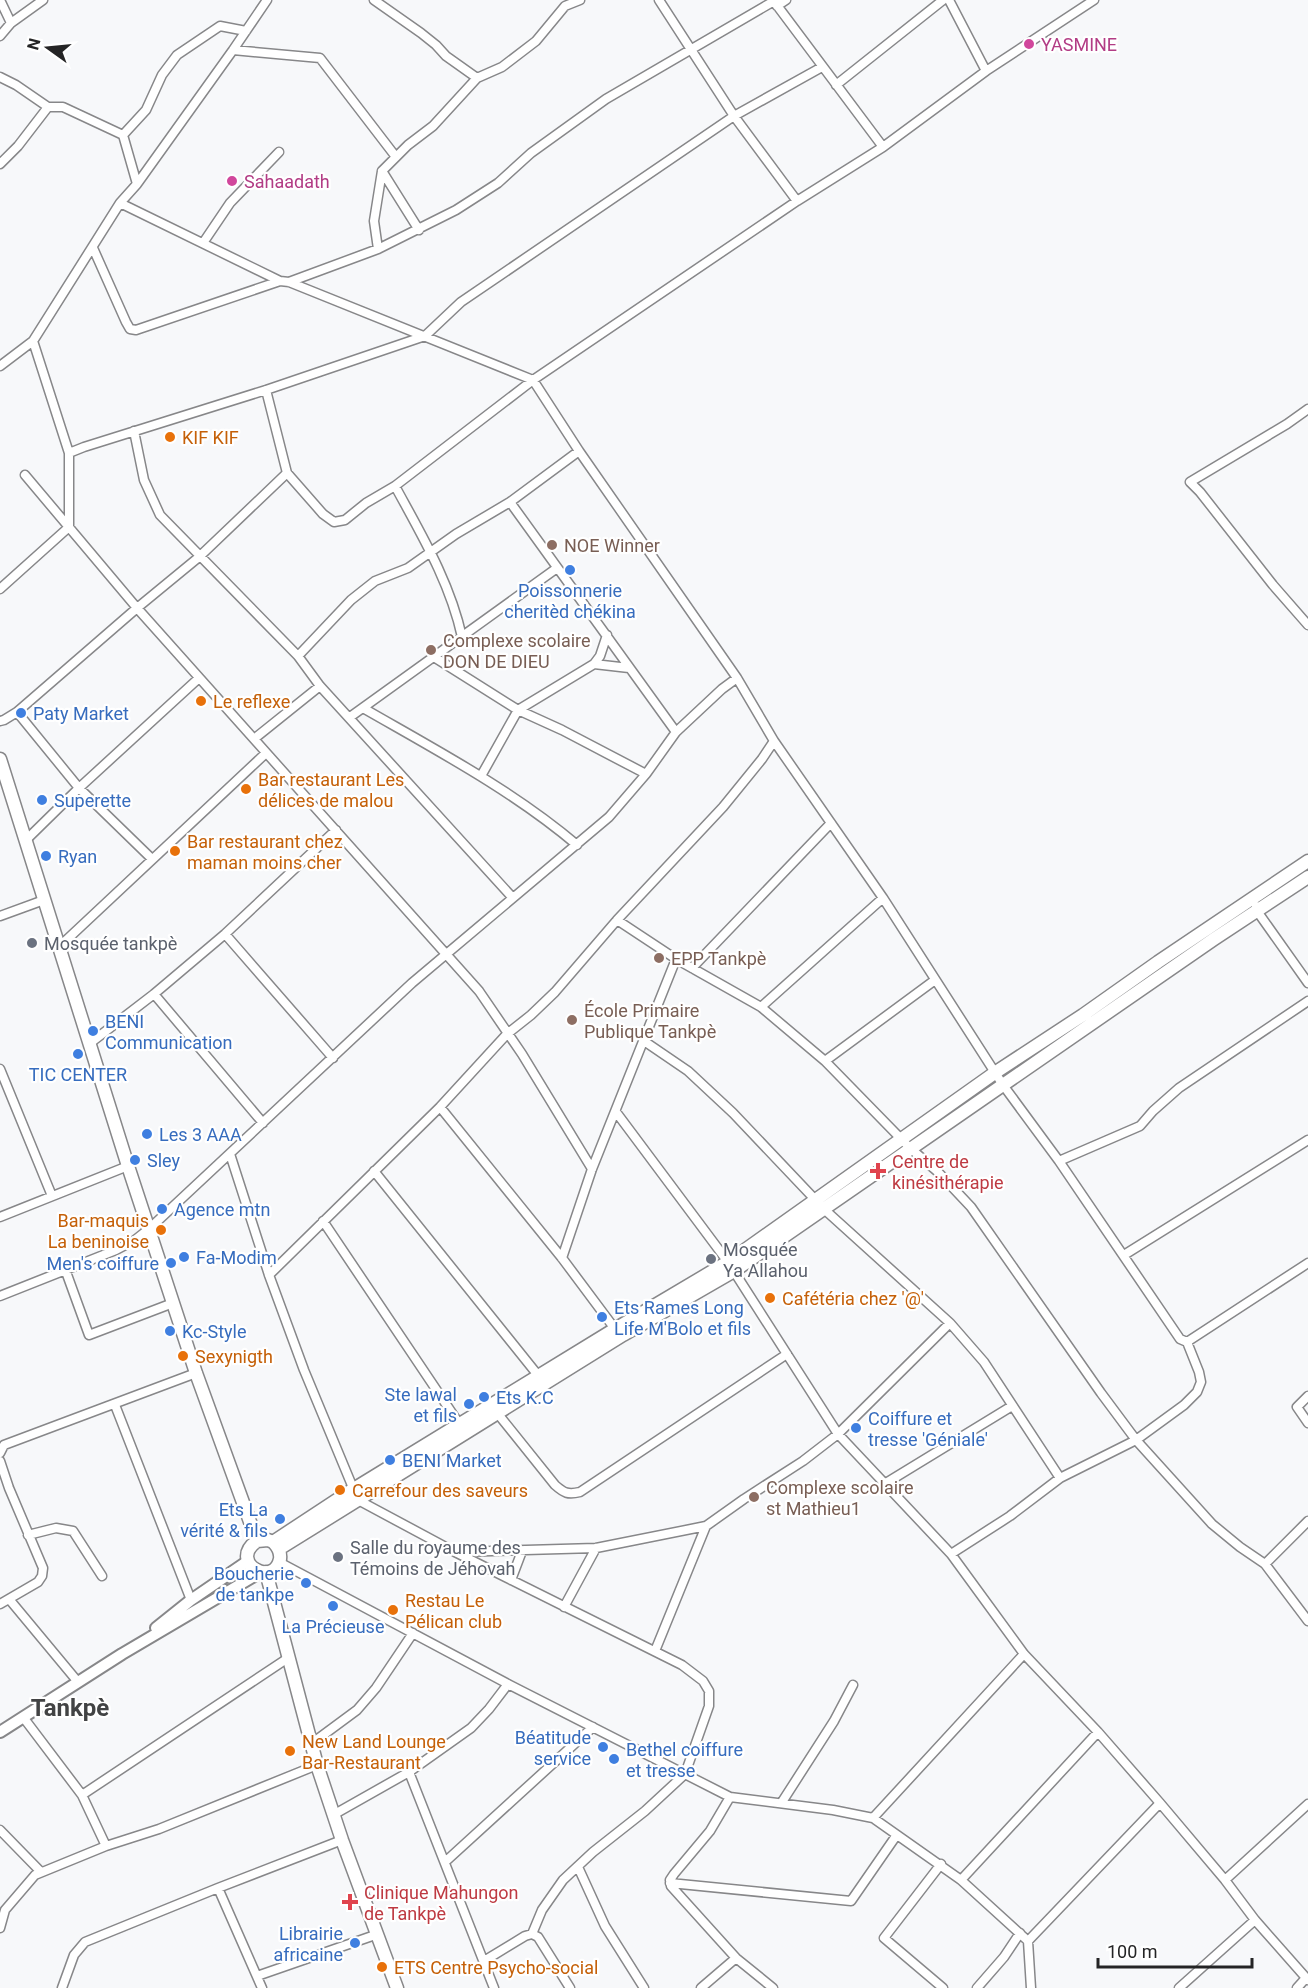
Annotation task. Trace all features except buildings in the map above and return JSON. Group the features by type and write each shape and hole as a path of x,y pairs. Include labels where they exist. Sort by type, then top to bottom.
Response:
{"main road":[{"path":"0,759 89,1044 196,1373 257,1541"},
{"path":"277,1551 268,1540 257,1541 249,1549 248,1561 253,1569 263,1572 272,1570 277,1551 355,1495 460,1425 623,1335 731,1267 906,1144 996,1072 1308,861"},
{"path":"906,1144 1004,1085 1204,945 1305,883"},
{"path":"355,1495 498,1414 615,1329 731,1267"},
{"path":"263,1572 333,1815 397,1988"}],"street":[{"path":"0,0 11,22"},
{"path":"0,36 11,22 44,0"},
{"path":"0,366 33,341 120,203 137,184 267,0"},
{"path":"374,0 421,33 446,56 477,78"},
{"path":"378,249 375,221 382,171 408,145 433,126 477,78 502,67 536,41 563,3 580,0"},
{"path":"660,0 734,116 797,201"},
{"path":"290,282 378,249 456,210 498,183 531,153 606,99 691,48 775,2 786,0"},
{"path":"836,85 942,0"},
{"path":"949,0 986,72"},
{"path":"266,390 287,473 323,514 334,522 345,520 366,503 395,486 533,380 797,201 882,147 986,72 1094,0"},
{"path":"775,2 882,147"},
{"path":"123,135 146,110 162,75 177,55 220,26 246,31"},
{"path":"233,50 320,58 396,157"},
{"path":"69,453 425,336 461,302 734,116 822,68"},
{"path":"0,77 48,107 63,107 123,135 137,184"},
{"path":"0,164 18,146 48,107"},
{"path":"203,243 230,203 279,152"},
{"path":"382,171 419,230"},
{"path":"120,203 280,281 290,282 533,380 579,451 737,678 774,741 883,898 1004,1085 1059,1161 1179,1338 1187,1342 1201,1382 1197,1392 1169,1418 1136,1440 1060,1478 1010,1516 951,1554"},
{"path":"93,248 126,322 130,328 136,330 280,281"},
{"path":"0,589 69,527 69,453 33,341"},
{"path":"1308,409 1278,430 1190,482 1308,625"},
{"path":"134,432 144,480 160,515 297,656 320,686 512,897"},
{"path":"297,656 351,600 375,581 408,568 510,502 579,451"},
{"path":"0,721 17,712 136,608 200,557 287,473"},
{"path":"25,475 136,608 479,992 534,1072 592,1169"},
{"path":"395,486 454,603 462,637"},
{"path":"510,502 676,732"},
{"path":"350,717 557,568"},
{"path":"481,776 518,710 594,664 600,656 607,635"},
{"path":"434,657 518,710 646,774"},
{"path":"594,664 629,668"},
{"path":"26,840 199,678"},
{"path":"0,1296 116,1250 149,1229 412,983 609,817 646,774 676,732 737,678"},
{"path":"254,739 320,686"},
{"path":"363,708 481,776 548,820 577,845"},
{"path":"17,712 79,788 152,859"},
{"path":"269,1275 440,1107 507,1034 555,992 617,920 723,807 774,741"},
{"path":"60,946 266,753"},
{"path":"692,968 831,823"},
{"path":"89,1044 154,994 225,933 336,830"},
{"path":"1292,872 1305,883"},
{"path":"1255,897 1257,911 1308,982"},
{"path":"762,1007 883,898"},
{"path":"0,916 44,900"},
{"path":"617,920 676,959 762,1007 825,1062 906,1144 938,1172 971,1207 1136,1440 1212,1524 1265,1564 1308,1621"},
{"path":"225,933 333,1058"},
{"path":"562,1258 592,1169 676,959"},
{"path":"825,1062 935,980"},
{"path":"154,994 263,1122"},
{"path":"1059,1161 1140,1126 1179,1088 1308,1001"},
{"path":"644,1041 688,1071 733,1113 821,1205 950,1323 984,1362 1060,1478"},
{"path":"0,1069 52,1196"},
{"path":"440,1107 562,1258 615,1329"},
{"path":"616,1112 731,1267 838,1434 951,1554 1024,1654 1098,1732 1225,1880 1255,1920 1307,1979 1297,1988"},
{"path":"1124,1255 1308,1140"},
{"path":"230,1154 269,1275 304,1370 355,1495 455,1552 655,1651 694,1673 709,1690 709,1706 685,1774 563,1880 542,1910 532,1934"},
{"path":"0,1217 128,1166"},
{"path":"374,1171 542,1380"},
{"path":"323,1221 460,1425"},
{"path":"1187,1342 1308,1263"},
{"path":"65,1269 89,1335 173,1303"},
{"path":"455,1552 596,1548 706,1526 803,1461 838,1434 950,1323"},
{"path":"498,1414 555,1485 569,1494 580,1492 787,1354"},
{"path":"0,1453 4,1445 196,1373"},
{"path":"1308,1396 1297,1407 1308,1423"},
{"path":"115,1405 191,1600"},
{"path":"886,1483 1012,1407"},
{"path":"0,1461 43,1568 38,1582 0,1604"},
{"path":"1265,1564 1308,1521"},
{"path":"655,1651 706,1526"},
{"path":"28,1535 56,1528 73,1531 102,1576"},
{"path":"564,1607 596,1548"},
{"path":"277,1551 413,1633 730,1797 782,1802 873,1818 896,1836 941,1864 1028,1941 1031,1988"},
{"path":"511,1580 522,1551"},
{"path":"122,1654 191,1600 248,1561"},
{"path":"0,1732 122,1654 263,1572"},
{"path":"9,1599 78,1682"},
{"path":"311,1744 357,1710 376,1688 413,1633"},
{"path":"873,1818 1024,1654"},
{"path":"82,1795 288,1658"},
{"path":"333,1815 410,1772 471,1728 508,1684"},
{"path":"782,1802 834,1721 853,1685"},
{"path":"23,1717 82,1795 106,1846"},
{"path":"445,1862 592,1727"},
{"path":"961,1880 1098,1732"},
{"path":"0,1928 2,1909 35,1875 106,1846 159,1829 317,1765"},
{"path":"410,1772 494,1988"},
{"path":"670,1883 674,1874 711,1831 730,1797"},
{"path":"1028,1941 1160,1803"},
{"path":"1225,1880 1306,1809"},
{"path":"0,1830 41,1872"},
{"path":"670,1883 851,1901 896,1836"},
{"path":"62,1988 74,1955 85,1942 342,1840"},
{"path":"941,1864 884,1938 942,1988"},
{"path":"578,1867 604,1926 645,1988"},
{"path":"670,1883 736,1958 773,1988"},
{"path":"218,1888 262,1988"},
{"path":"1179,1988 1255,1920"},
{"path":"977,1988 1005,1957 1020,1933"},
{"path":"257,1976 378,1934"},
{"path":"483,1961 532,1934 538,1937 570,1988"},
{"path":"701,1988 736,1958"}],"place":[{"name":"YASMINE","path":"1029,44"},
{"name":"Sahaadath","path":"232,181"},
{"name":"KIF KIF","path":"170,437"},
{"name":"NOE Winner","path":"552,545"},
{"name":"Poissonnerie cheritèd chékina","path":"570,570"},
{"name":"Complexe scolaire DON DE DIEU","path":"431,650"},
{"name":"Le reflexe","path":"201,701"},
{"name":"Paty Market","path":"21,713"},
{"name":"Bar restaurant Les délices de malou","path":"246,789"},
{"name":"Superette","path":"42,800"},
{"name":"Bar restaurant chez maman moins cher","path":"175,851"},
{"name":"Ryan","path":"46,856"},
{"name":"Mosquée tankpè","path":"32,943"},
{"name":"EPP Tankpè","path":"659,958"},
{"name":"École Primaire Publique Tankpè","path":"572,1020"},
{"name":"BENI Communication","path":"93,1031"},
{"name":"TIC CENTER","path":"78,1054"},
{"name":"Les 3 AAA","path":"147,1134"},
{"name":"Sley","path":"135,1160"},
{"name":"Centre de kinésithérapie","path":"878,1171"},
{"name":"Agence mtn","path":"162,1209"},
{"name":"Bar-maquis La beninoise","path":"161,1230"},
{"name":"Fa-Modim","path":"184,1257"},
{"name":"Mosquée Ya Allahou","path":"711,1259"},
{"name":"Men's coiffure","path":"171,1263"},
{"name":"Cafétéria chez '@'","path":"770,1298"},
{"name":"Ets Rames Long Life M'Bolo et fils","path":"602,1317"},
{"name":"Kc-Style","path":"170,1331"},
{"name":"Sexynigth","path":"183,1356"},
{"name":"Ets K.C","path":"484,1397"},
{"name":"Ste lawal et fils","path":"469,1404"},
{"name":"Coiffure et tresse 'Géniale'","path":"856,1428"},
{"name":"BENI Market","path":"390,1460"},
{"name":"Carrefour des saveurs","path":"340,1490"},
{"name":"Complexe scolaire st Mathieu1","path":"754,1497"},
{"name":"Ets La vérité & fils","path":"280,1519"},
{"name":"Salle du royaume des Témoins de Jéhovah","path":"338,1557"},
{"name":"Boucherie de tankpe","path":"306,1583"},
{"name":"La Précieuse","path":"333,1606"},
{"name":"Restau Le Pélican club","path":"393,1610"},
{"name":"Béatitude service","path":"603,1747"},
{"name":"New Land Lounge Bar-Restaurant","path":"290,1751"},
{"name":"Bethel coiffure et tresse","path":"614,1759"},
{"name":"Clinique Mahungon de Tankpè","path":"350,1902"},
{"name":"Librairie africaine","path":"355,1943"},
{"name":"ETS Centre Psycho-social","path":"382,1967"}],"district":[{"name":"Tankpè","path":"70,1708"}]}
